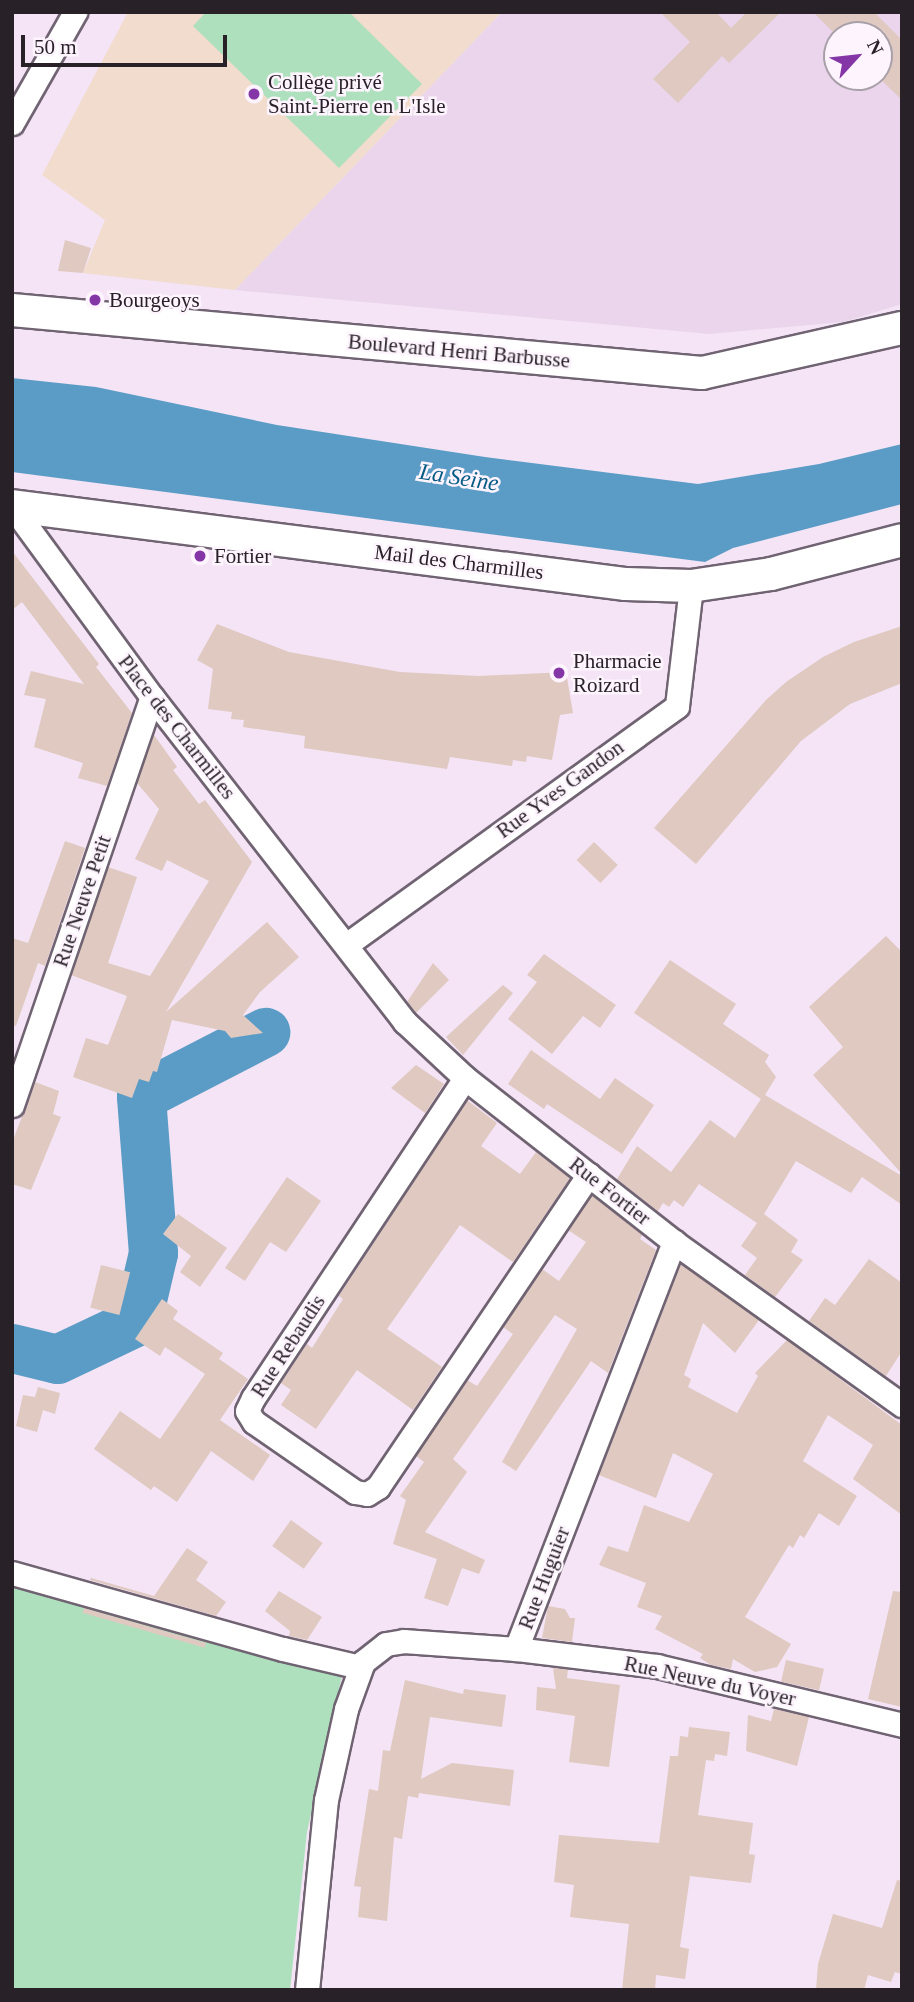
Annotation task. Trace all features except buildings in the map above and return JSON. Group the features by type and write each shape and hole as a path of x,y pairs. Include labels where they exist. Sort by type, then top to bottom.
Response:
{"main road":[{"name":"Boulevard Henri Barbusse","path":"12,310 702,373 902,328"},
{"name":"Mail des Charmilles","path":"12,506 626,583 691,586 771,574 902,540"}],"street":[{"path":"12,123 75,12"},
{"name":"Place des Charmilles","path":"12,506 152,696 346,945"},
{"name":"Rue Yves Gandon","path":"346,945 677,706 691,586"},
{"name":"Rue Neuve Petit","path":"12,1105 152,696"},
{"name":"Rue Fortier","path":"346,945 405,1022 465,1077 674,1242 902,1405"},
{"name":"Rue Rebaudis","path":"465,1077 253,1398 247,1411 254,1422 355,1492 368,1494 378,1487 590,1174"},
{"name":"Rue Huguier","path":"306,1990 326,1800 345,1709 360,1667 370,1655 386,1644 404,1642 516,1648 674,1242"},
{"path":"12,1573 283,1649 360,1667"},
{"name":"Rue Neuve du Voyer","path":"516,1648 657,1666 902,1725"}],"shaded area":[{"name":"Collège privé Saint-Pierre en L'Isle","path":"128,12 502,12 235,290 83,273 105,220 42,175"},
{"path":"502,12 902,12 902,304 843,322 709,334 235,290"}],"green space":[{"path":"206,12 349,12 422,84 339,168 193,26"},
{"path":"12,1580 343,1671 307,1832 290,1990 12,1990"}],"water":[{"name":"La Seine","path":"12,378 96,387 277,425 485,457 698,484 819,464 902,444 902,504 733,548 705,562 12,472"}],"waterway":[{"path":"12,1348 57,1359 137,1321 153,1253 141,1096 265,1032"}],"place":[{"name":"Collège privé Saint-Pierre en L'Isle","path":"254,94"},
{"name":"Bourgeoys","path":"95,300"},
{"name":"Fortier","path":"200,556"},
{"name":"Pharmacie Roizard","path":"559,673"}]}
